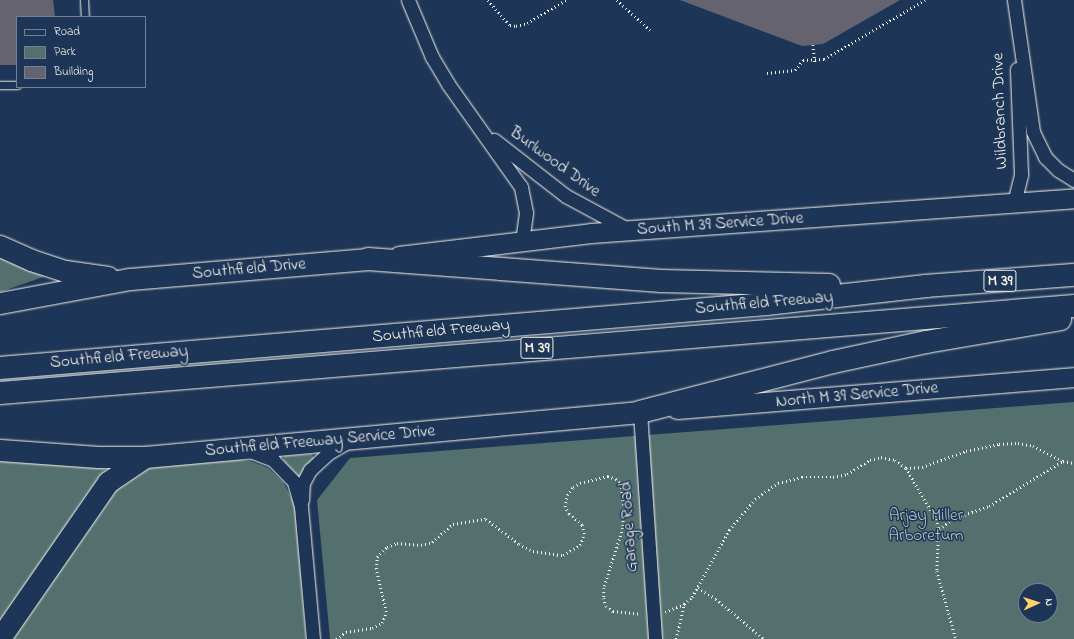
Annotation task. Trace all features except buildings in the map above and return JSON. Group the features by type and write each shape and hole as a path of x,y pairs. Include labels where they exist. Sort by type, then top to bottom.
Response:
{"highway":[{"path":"368,259 691,283 926,286"},
{"name":"Southfield Freeway","path":"0,368 758,305 926,286 1074,275"},
{"name":"Southfield Freeway","path":"0,393 1074,306"},
{"path":"640,412 833,362 926,342 1074,317"}],"main road":[{"name":"South M 39 Service Drive","path":"368,259 522,240 629,230 1074,198"},
{"path":"0,246 32,260 65,271 130,279"},
{"name":"Southfield Drive","path":"130,279 368,259"},
{"path":"0,303 130,279"},
{"name":"North M 39 Service Drive","path":"640,412 1074,377"},
{"name":"Southfield Freeway Service Drive","path":"0,450 98,457 145,457 640,412"},
{"path":"0,638 108,482 145,457"}],"street":[{"name":"Burlwood Drive","path":"408,0 432,57 448,84 521,187 526,213 522,240"},
{"name":"Wildbranch Drive","path":"1014,0 1033,132 1045,157 1058,170 1074,180"},
{"name":"Wildbranch Drive","path":"1014,203 1021,174 1016,17"},
{"name":"Burlwood Drive","path":"482,130 566,196 629,230"},
{"name":"Garage Road","path":"640,412 652,613 655,639"},
{"path":"313,639 301,507 303,483 310,470 328,453 354,438"},
{"path":"236,448 262,454 284,469 294,482 301,507"}],"lane":[{"path":"84,0 86,16"},
{"path":"0,85 16,85"}],"path":[{"path":"488,0 510,25 516,26 526,23 566,0"},
{"path":"617,0 650,30"},
{"path":"767,73 795,70 803,60 815,61 832,55 925,0"},
{"path":"813,45 815,61"},
{"path":"906,468 931,465 980,447 1018,443 1034,446 1063,461 1074,463"},
{"path":"336,639 346,632 372,628 382,623 386,612 376,569 378,557 387,547 397,543 421,545 432,542 454,524 486,519 519,544 533,551 563,555 580,545 584,534 582,525 569,514 565,506 567,495 573,487 580,483 608,476 616,479 621,484 624,505 623,528 604,588 606,606 613,611 625,614 670,612 684,604 698,588 729,530 755,499 778,483 802,477 833,477 847,474 870,460 881,458 894,460 906,468 931,510 939,529 937,571 956,639"},
{"path":"939,529 953,518 989,506 1063,461"},
{"path":"698,588 716,598 764,639"},
{"path":"676,639 684,604"}],"green space":[{"path":"0,252 45,274 46,276 0,292"},
{"name":"Arjay Miller Arboretum","path":"1074,402 1074,639 330,639 317,500 350,458"},
{"path":"312,454 314,458 299,477 283,460 284,456"},
{"path":"235,459 250,461 268,468 283,482 292,499 296,512 306,639 12,639 113,489 144,466"},
{"path":"0,460 103,466 106,471 0,630"}]}
